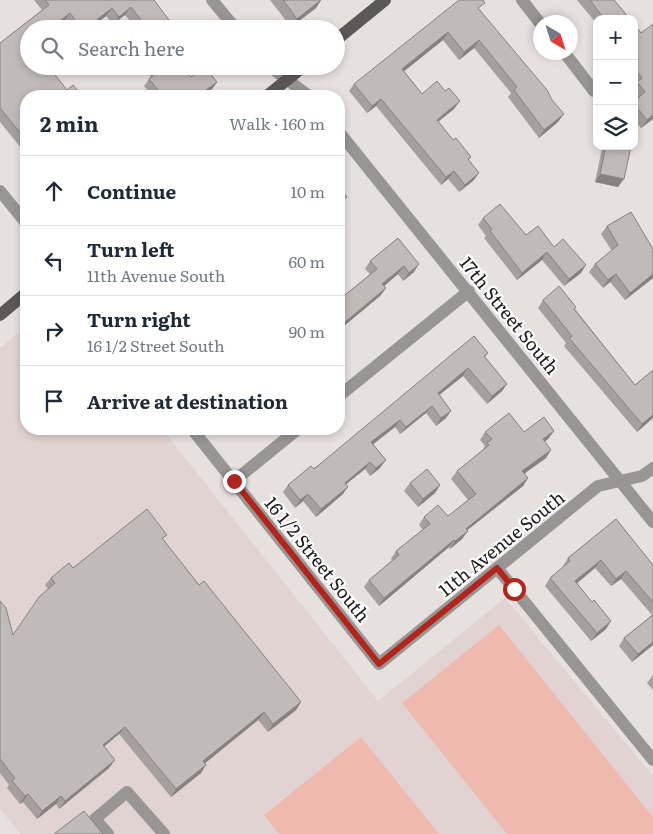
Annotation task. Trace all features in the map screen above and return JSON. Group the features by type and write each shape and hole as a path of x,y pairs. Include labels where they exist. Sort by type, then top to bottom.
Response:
{"main road":[{"path":"345,33 385,0"},
{"path":"275,90 294,75"},
{"path":"0,315 20,299"}],"street":[{"path":"212,0 229,20"},
{"path":"522,0 534,15"},
{"path":"570,60 593,90"},
{"path":"281,75 301,90"},
{"name":"17th Street South","path":"345,139 469,291 653,522"},
{"path":"0,191 20,216"},
{"path":"345,391 469,291"},
{"name":"16 1/2 Street South","path":"197,435 379,664"},
{"path":"234,481 291,435"},
{"name":"11th Avenue South","path":"379,664 598,486 642,476 653,468"},
{"path":"497,568 653,760"},
{"path":"108,834 95,819 127,792 164,834"}],"shaded area":[{"path":"20,332 20,435 167,435 378,701 505,598 653,776 653,834 21,834 0,809 0,348"},
{"path":"499,625 653,817 653,834 507,834 402,703"},
{"path":"361,737 439,834 279,834 264,815"}],"building":[{"path":"45,0 154,0 169,20 141,20 131,7 119,17 112,8 97,20 75,20 70,13 61,20 30,20 49,5"},
{"path":"283,0 321,0 297,19"},
{"path":"459,0 483,0 485,3 478,8 547,90 552,100 564,114 544,130 514,90 517,87 479,40 464,52 448,32 402,69 422,94 437,81 445,91 449,88 460,101 437,120 453,140 456,138 471,157 468,159 479,173 465,185 454,171 446,177 381,99 372,106 354,84"},
{"path":"590,0 614,0 627,15 601,15"},
{"path":"653,24 653,115 647,120 638,109 638,98 645,92 638,83 642,78 638,73 638,29 641,33"},
{"path":"20,27 20,75 55,75 67,90 20,90 20,133 0,108 0,43"},
{"path":"154,75 189,75 191,77 194,75 211,75 217,82 206,90 158,90 149,79"},
{"path":"73,85 77,90 67,90"},
{"path":"605,150 630,150 624,179 600,174"},
{"path":"500,204 526,235 538,226 554,247 563,239 586,265 569,279 547,252 522,273 490,231 492,229 483,218"},
{"path":"631,212 653,249 653,274 630,293 616,274 608,280 595,264 618,245 607,226"},
{"path":"398,238 419,264 409,273 404,266 382,284 386,288 345,322 345,295 377,269 370,261"},
{"path":"559,286 576,307 574,309 635,385 653,370 653,415 642,424 569,338 572,336 543,300"},
{"path":"474,336 488,353 484,356 507,384 492,396 468,368 438,393 451,411 441,418 432,406 406,427 400,420 371,442 386,460 376,468 370,462 345,483 348,487 321,509 308,494 300,500 288,485 311,466 314,469"},
{"path":"509,413 524,432 544,417 554,431 543,439 551,450 522,471 528,478 466,529 468,531 454,540 384,598 369,580 399,555 396,551 430,524 424,517 438,505 448,516 476,494 457,471 489,445 487,443 492,439 485,432"},
{"path":"427,469 440,485 423,499 410,483"},
{"path":"147,509 167,535 162,538 199,585 204,581 301,702 273,724 264,712 203,761 206,765 176,789 125,727 103,745 115,760 65,801 61,796 42,811 28,794 25,796 12,781 15,778 0,759 0,601 6,608 13,635 39,597 55,583 51,578 69,563 73,568"},
{"path":"616,519 653,565 653,602 626,571 616,579 601,560 575,581 611,621 597,633 550,578 570,561 568,558"},
{"path":"653,615 653,642 638,654 624,638"},
{"path":"84,811 103,834 54,834"}],"route":[{"path":"234,481 379,664 497,568 514,589"}]}
